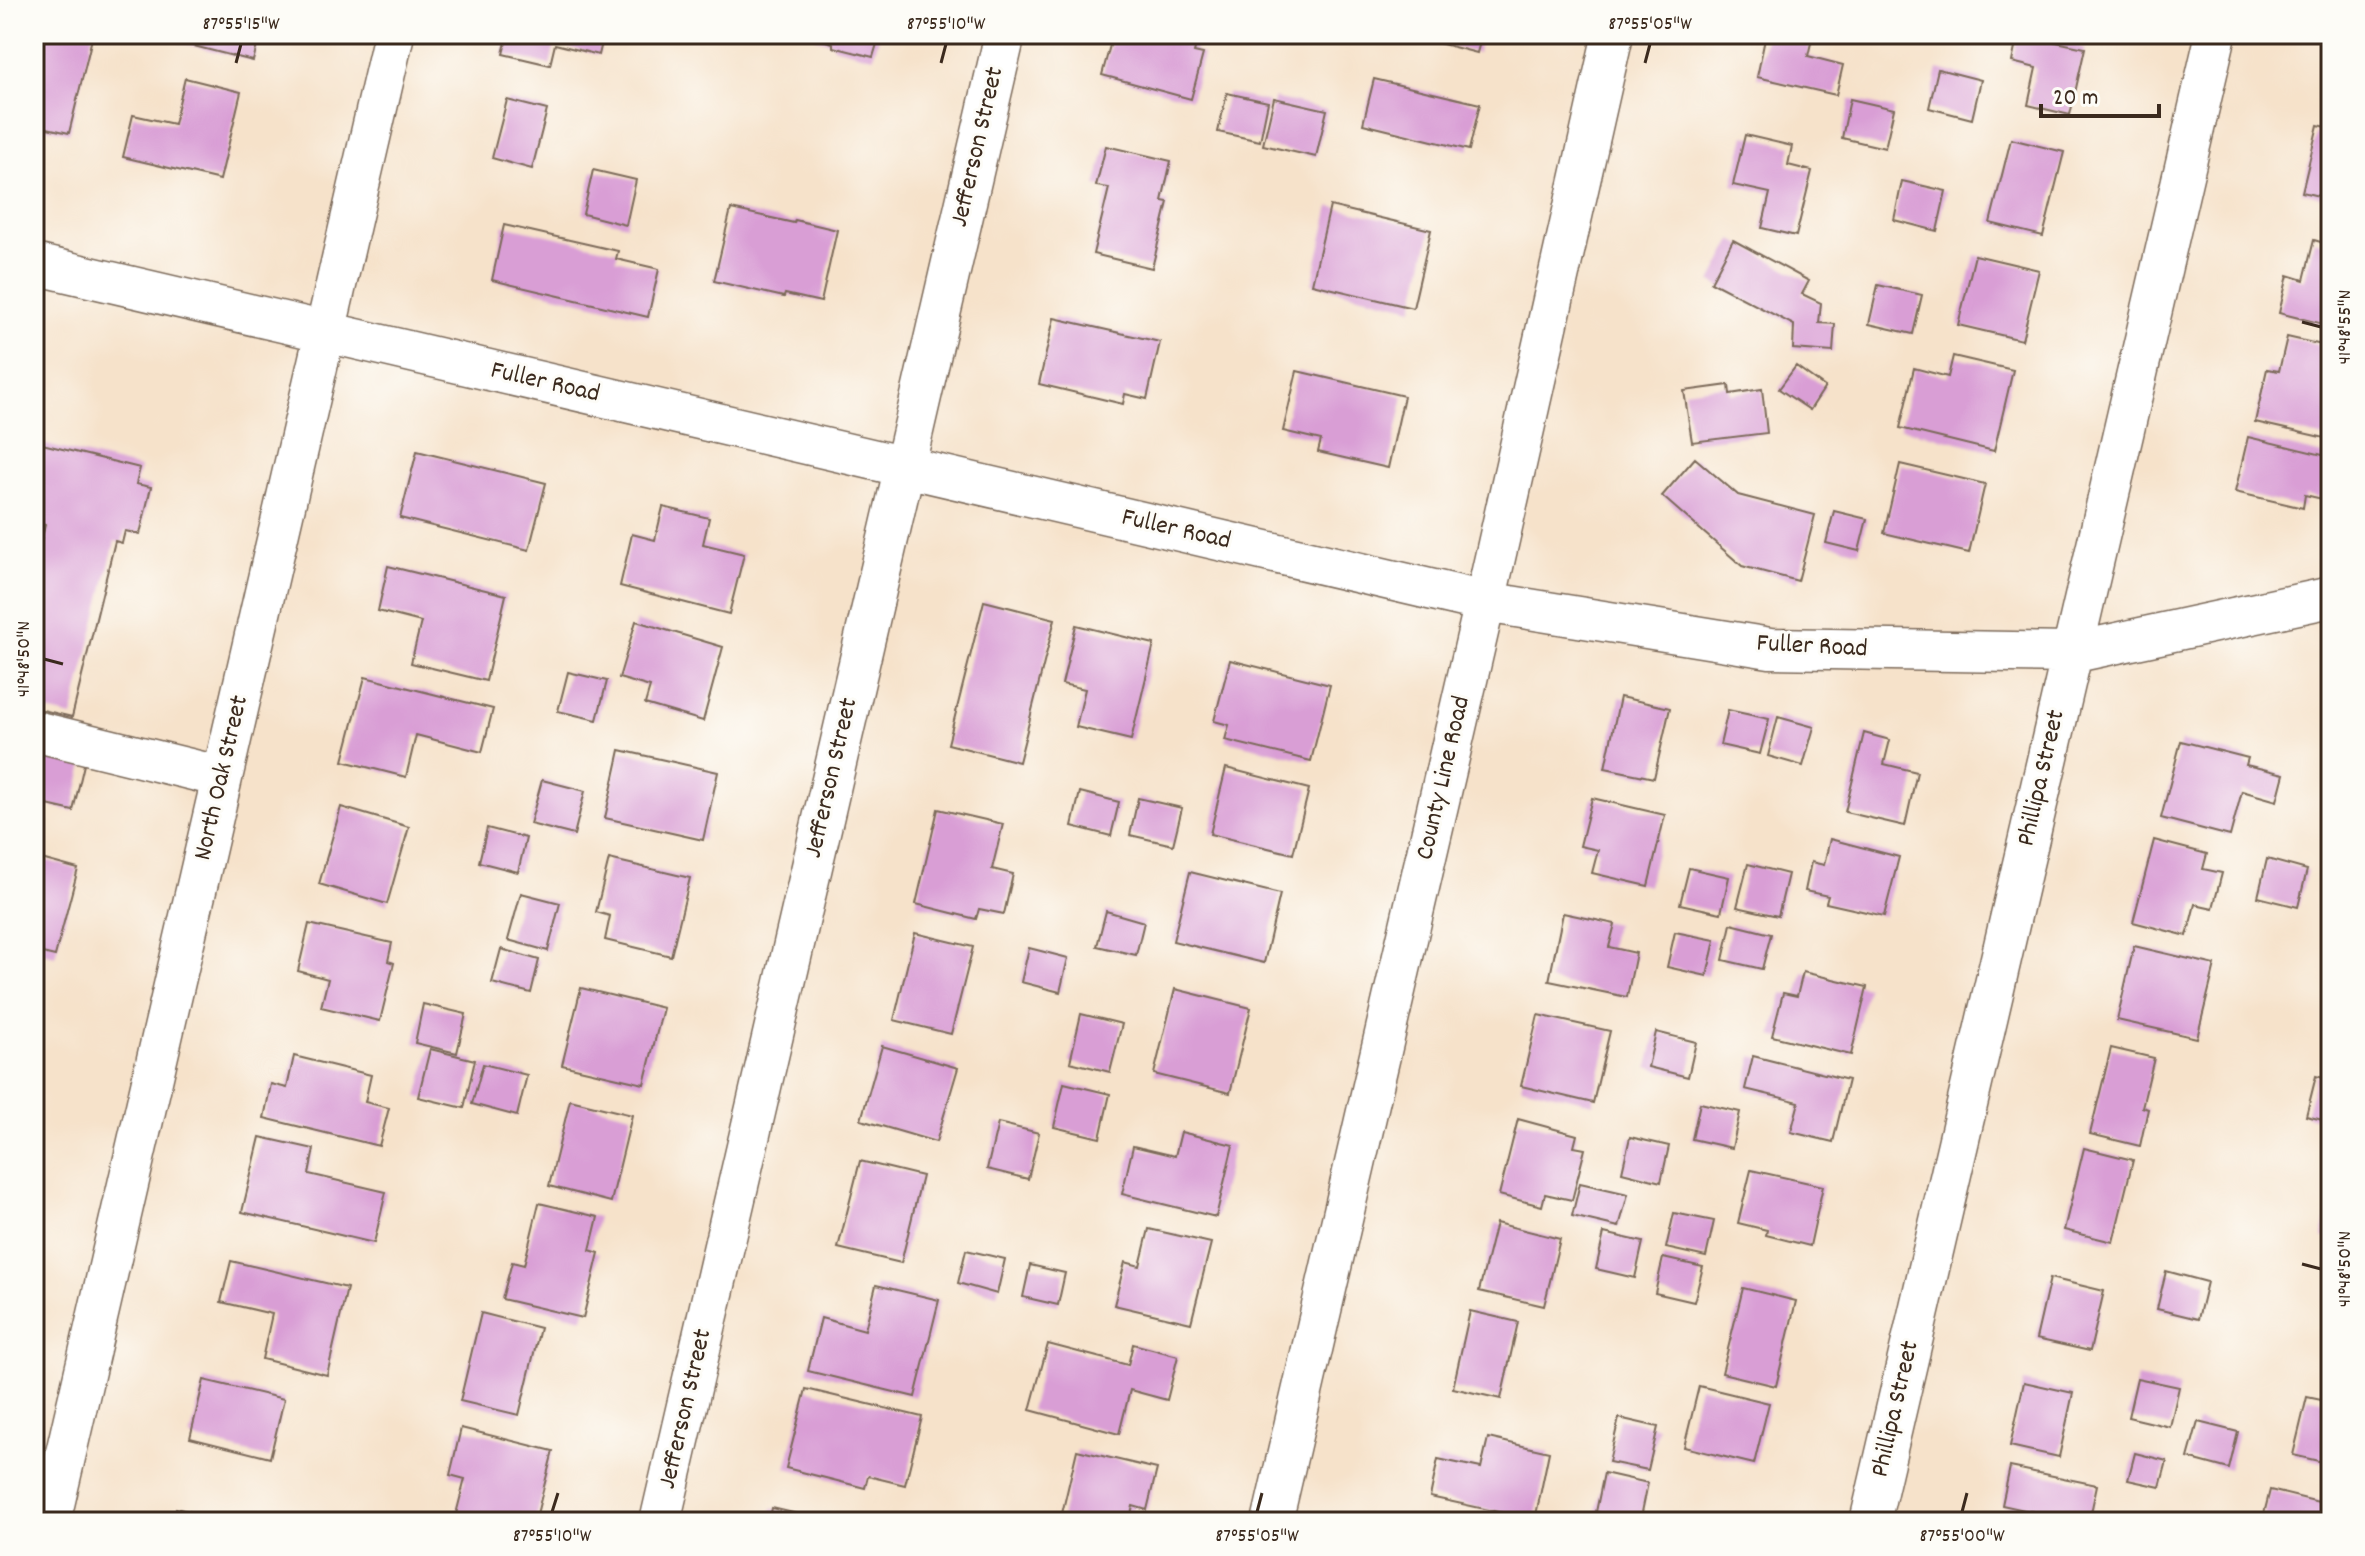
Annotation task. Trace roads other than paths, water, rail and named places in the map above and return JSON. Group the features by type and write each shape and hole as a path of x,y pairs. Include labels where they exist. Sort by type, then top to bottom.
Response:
{"street":[{"name":"North Oak Street","path":"50,1522 394,34"},
{"name":"Jefferson Street","path":"660,1522 1005,34"},
{"name":"County Line Road","path":"1272,1522 1613,34"},
{"name":"Phillipa Street","path":"1870,1522 2216,34"},
{"name":"Fuller Road","path":"34,264 1485,602 1770,648 2071,653 2331,597"},
{"path":"34,731 222,777"}]}
